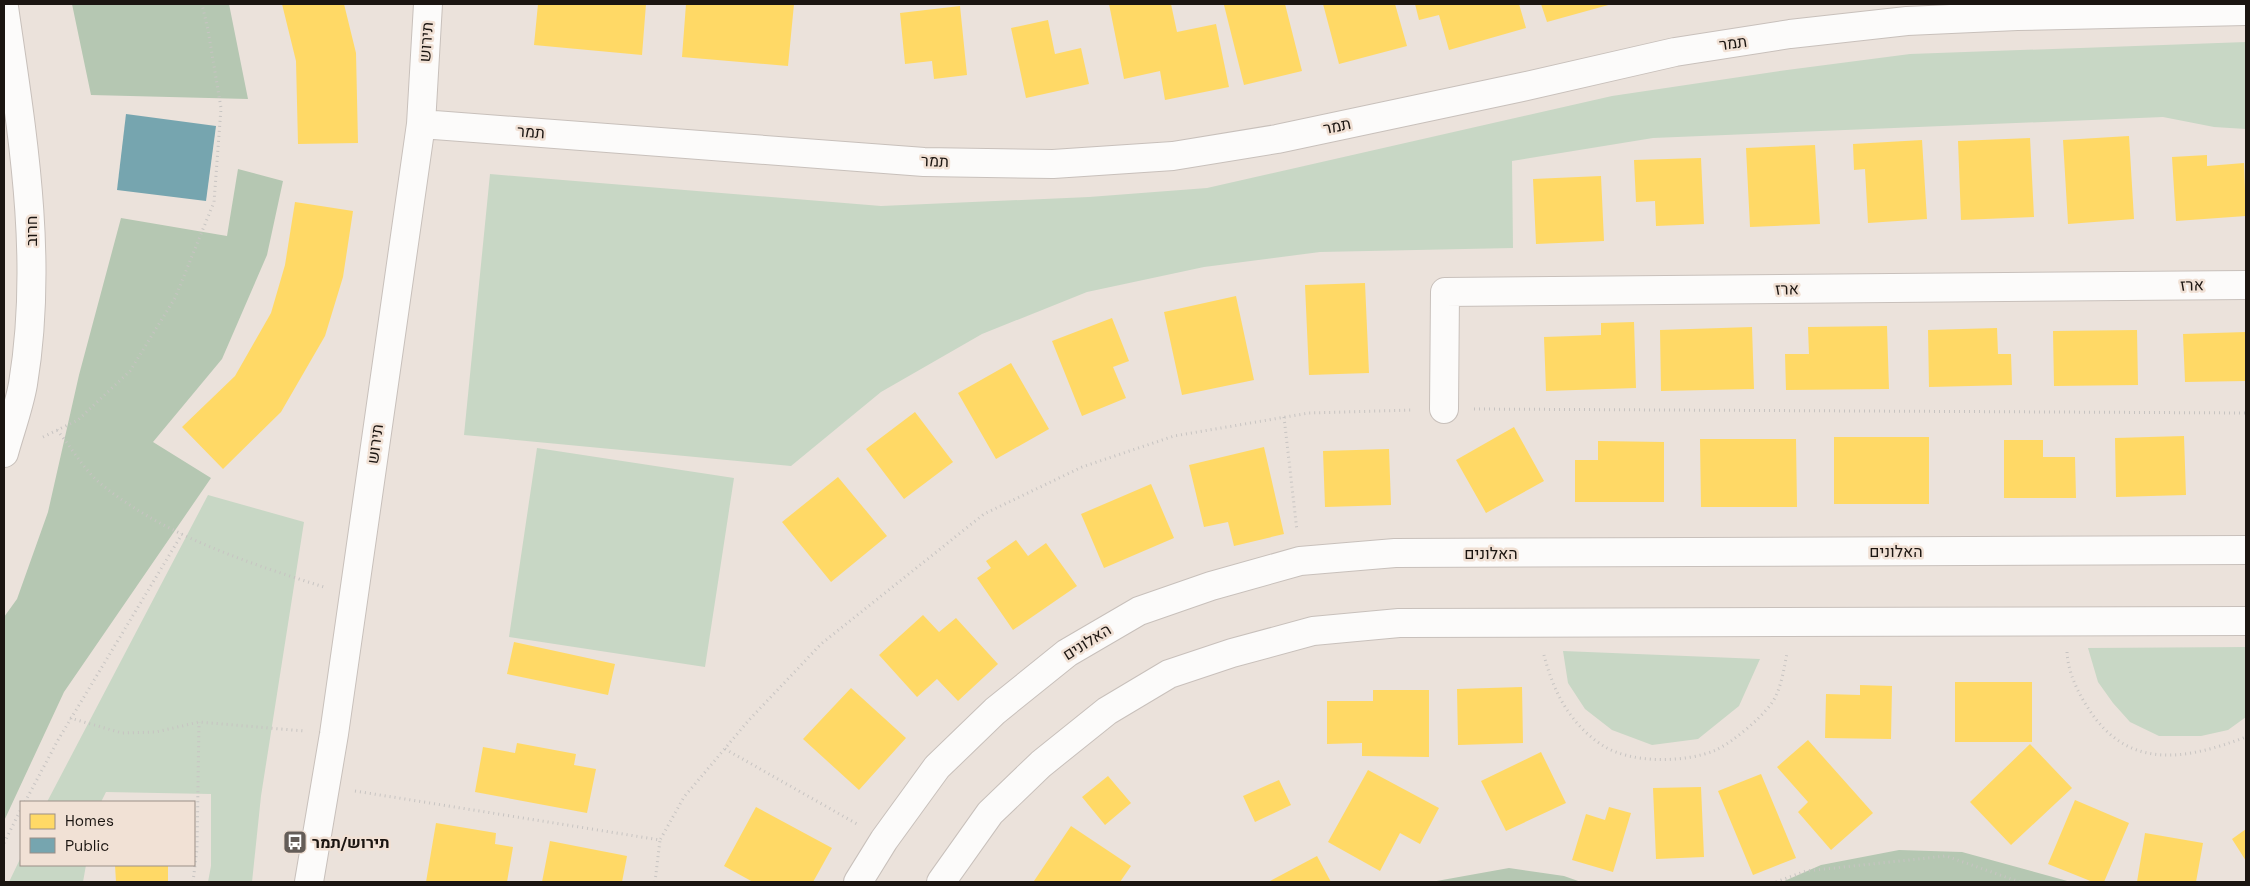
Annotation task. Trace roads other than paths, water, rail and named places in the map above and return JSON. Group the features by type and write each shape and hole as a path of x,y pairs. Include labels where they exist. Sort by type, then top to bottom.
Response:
{"street":[{"name":"תירוש","path":"309,882 334,734 421,124 428,4"},
{"name":"חרוב","path":"4,7 30,202 31,296 23,385 4,453"},
{"name":"תמר","path":"421,124 924,162 1052,164 1173,156 1277,139 1522,87 1675,52 1790,34 1907,22 2017,16 2205,8 2246,11"},
{"name":"ארז","path":"1444,409 1445,292 2246,285"},
{"name":"האלונים","path":"858,882 884,840 937,767 995,710 1067,653 1139,611 1211,586 1300,561 1405,553 2246,550"},
{"path":"941,882 990,813 1041,764 1107,712 1169,674 1232,653 1313,631 1399,623 2246,620"}],"place":[{"name":"תירוש/תמר","path":"295,842"}]}
